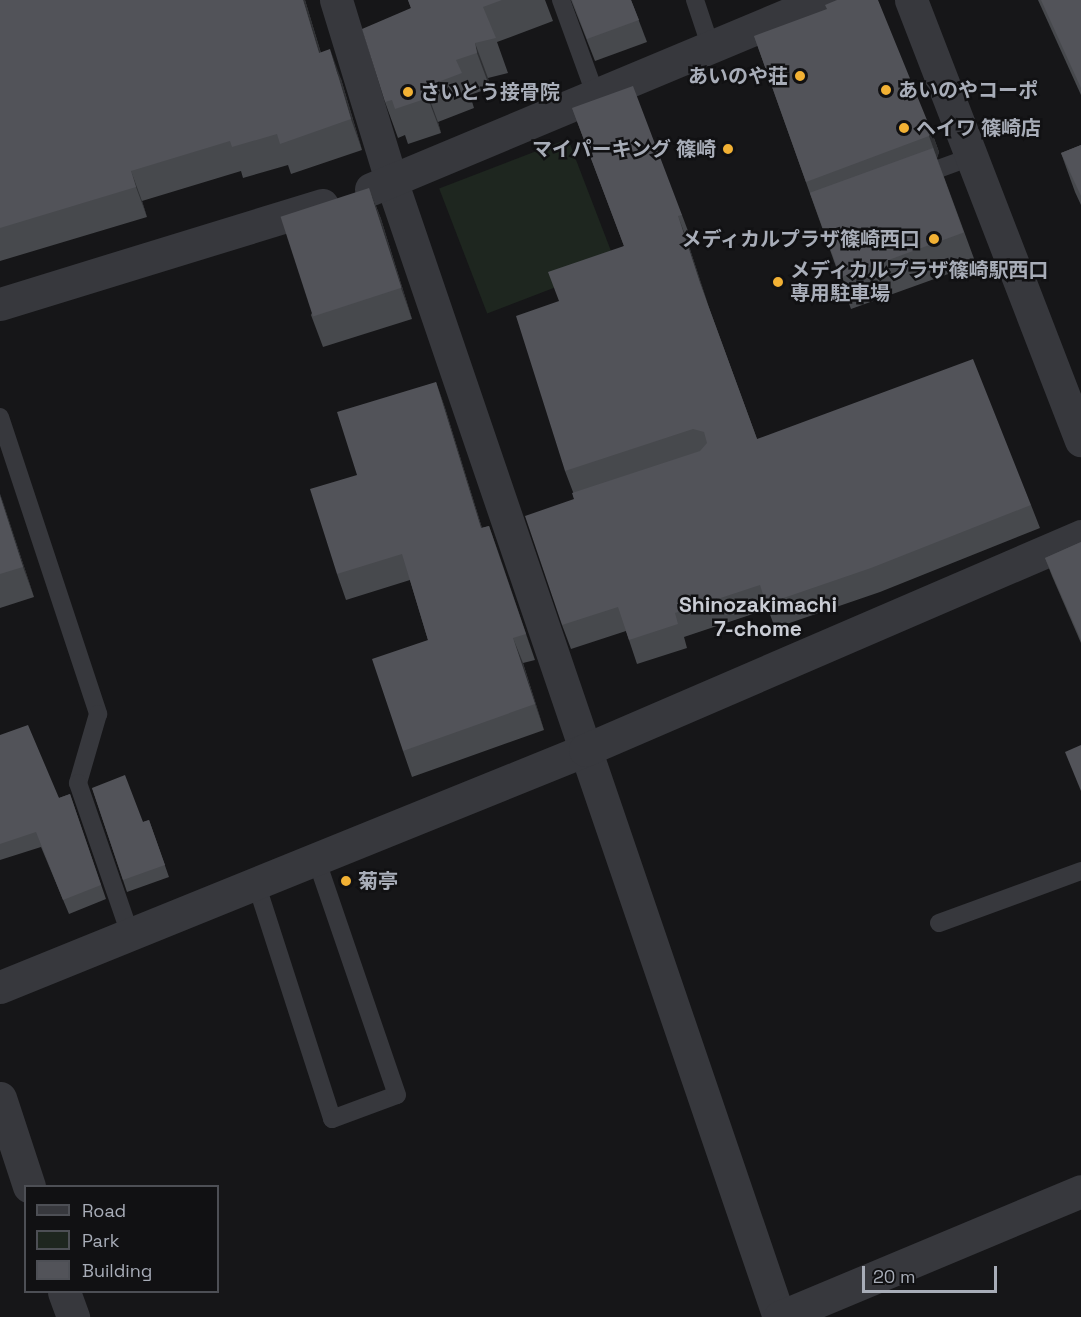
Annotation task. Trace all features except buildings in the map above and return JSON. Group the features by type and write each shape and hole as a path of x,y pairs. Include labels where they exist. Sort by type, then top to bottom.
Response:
{"street":[{"path":"336,0 392,183 520,525 585,750 780,1317 1081,1191"},
{"path":"0,304 392,183 823,0"},
{"path":"911,0 1081,440"},
{"path":"0,987 585,750 1081,536"},
{"path":"0,1098 29,1185"},
{"path":"64,1293 73,1317"}],"lane":[{"path":"561,0 596,96"},
{"path":"694,0 711,48"},
{"path":"906,181 971,157"},
{"path":"0,417 98,714 78,783 130,934"},
{"path":"256,883 332,1119 397,1095 316,858"},
{"path":"939,922 1081,871"}],"green space":[{"path":"568,139 616,264 487,314 439,188"}],"place":[{"name":"あいのや荘","path":"800,76"},
{"name":"あいのやコーポ","path":"886,90"},
{"name":"さいとう接骨院","path":"408,92"},
{"name":"ヘイワ 篠崎店","path":"904,128"},
{"name":"マイパーキング 篠崎","path":"728,149"},
{"name":"メディカルプラザ篠崎西口","path":"934,239"},
{"name":"メディカルプラザ篠崎駅西口 専用駐車場","path":"778,282"},
{"name":"菊亭","path":"346,881"}],"district":[{"name":"Shinozakimachi 7-chome","path":"758,617"}]}
